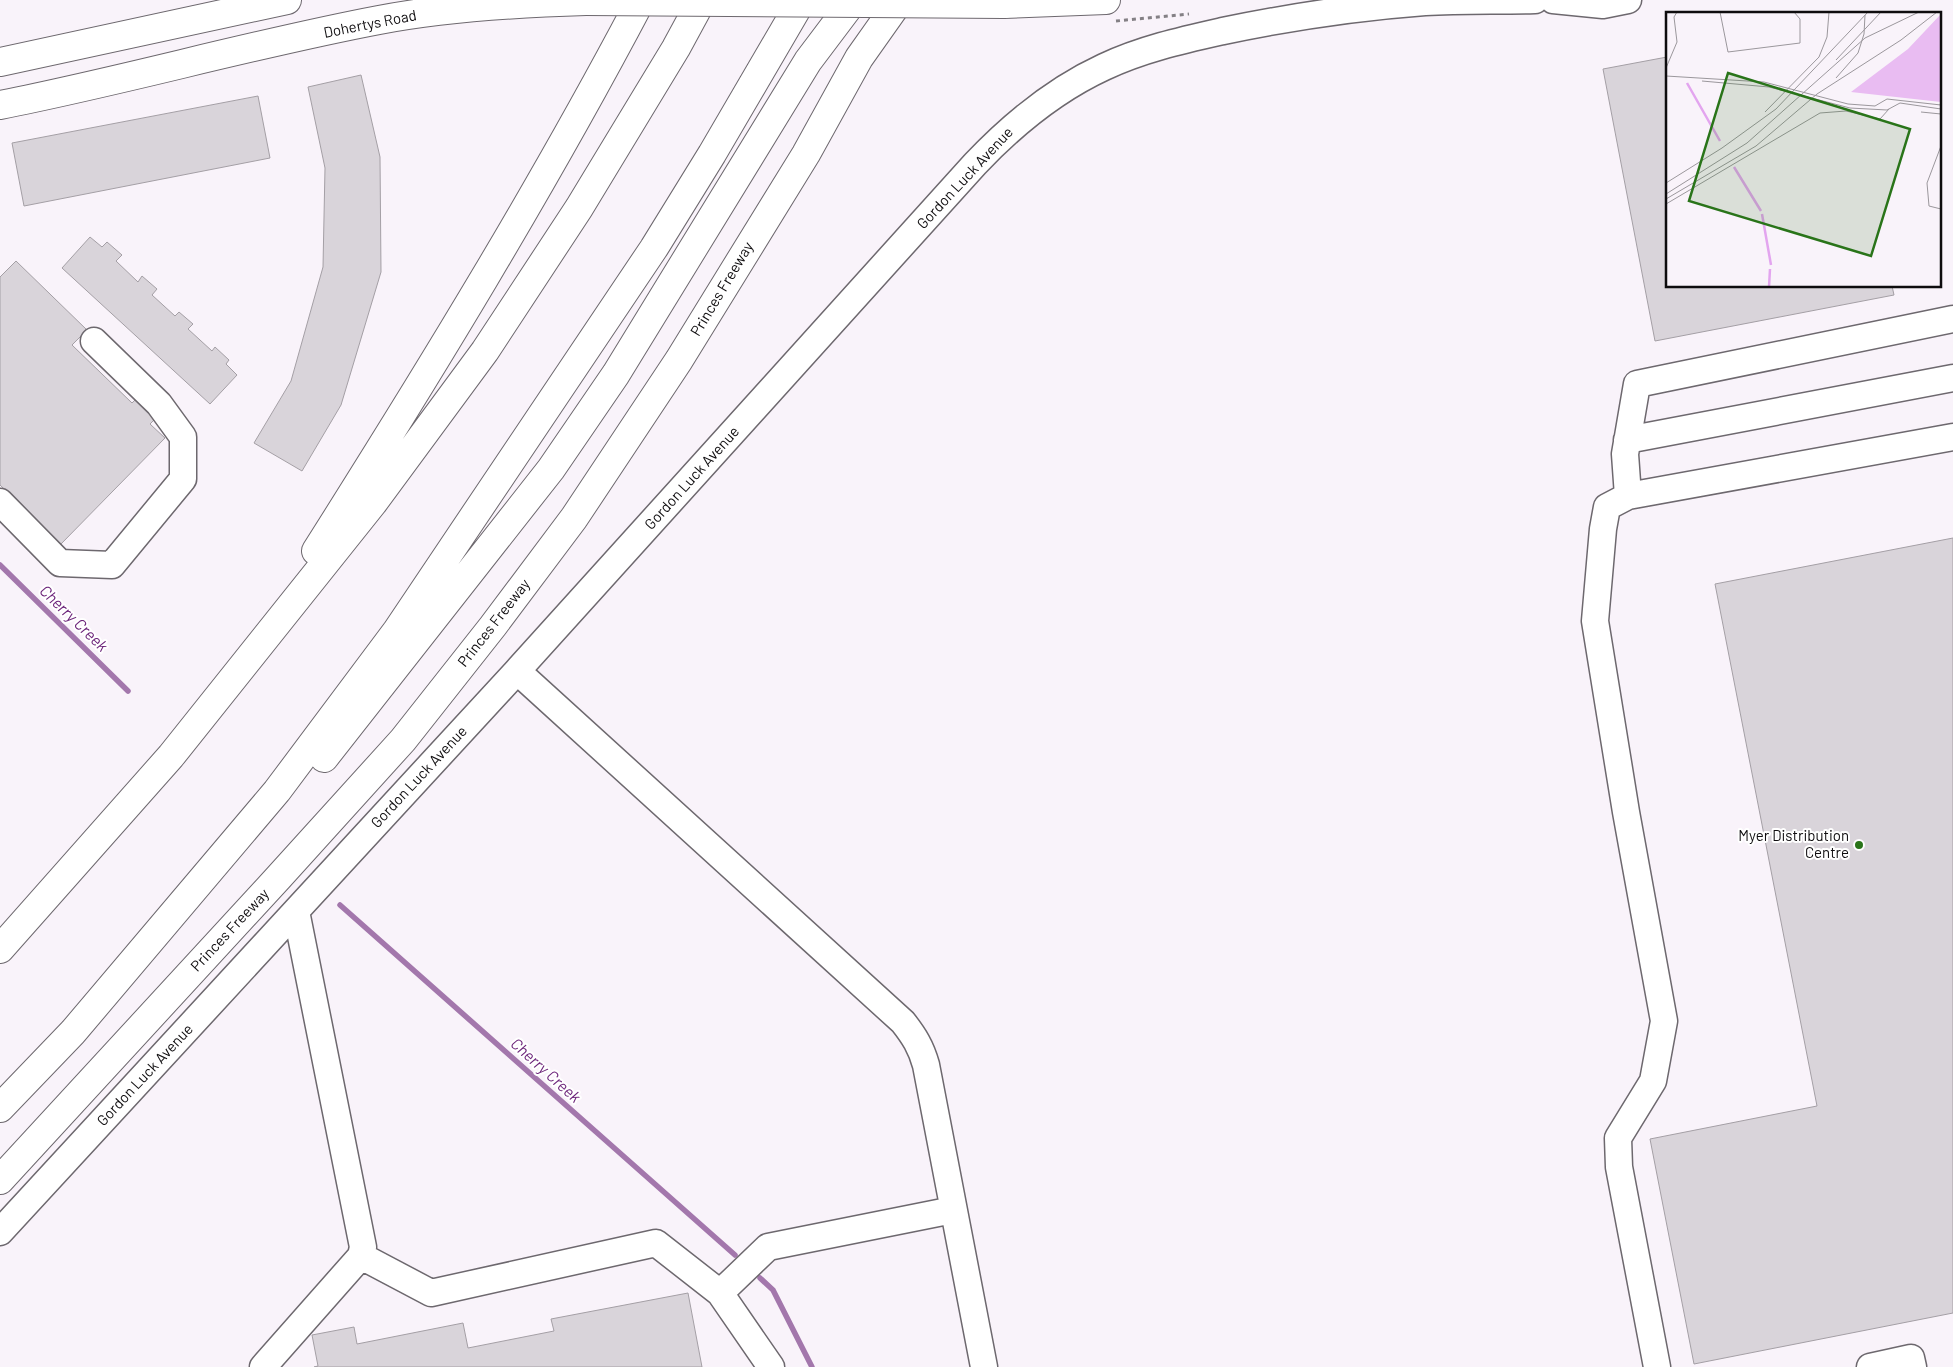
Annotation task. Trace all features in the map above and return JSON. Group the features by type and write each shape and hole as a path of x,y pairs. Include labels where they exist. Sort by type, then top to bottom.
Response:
{"main road":[{"path":"0,62 288,0"},
{"path":"171,756 290,591 357,486 545,174 584,107 641,0"},
{"path":"0,949 171,756 373,503 485,351 579,208 676,48 702,0"},
{"path":"712,154 790,0"},
{"path":"73,1032 277,791 396,632 648,257 712,154 802,0"},
{"path":"0,1108 73,1032 323,759 551,469 616,374 808,61 854,0"},
{"name":"Princes Freeway","path":"0,1180 403,740 499,619 574,518 679,360 806,154 859,58 900,0"},
{"name":"Dohertys Road","path":"0,105 61,93 380,20 442,11 522,3 586,1 1004,4 1107,11"}],"street":[{"name":"Gordon Luck Avenue","path":"0,1232 517,671 975,164 1010,129 1059,92 1103,67 1147,50 1176,42 1272,21 1316,14 1425,2 1535,0"},
{"path":"1553,0 1603,5 1628,0"},
{"path":"1628,496 1624,454 1637,384 1953,319"},
{"path":"0,502 60,563 112,565 183,479 183,437 159,404 94,341"},
{"path":"1627,440 1953,378"},
{"path":"1657,1367 1619,1167 1618,1138 1653,1081 1664,1022 1626,812 1595,621 1603,529 1607,507 1628,496 1953,437"},
{"path":"517,671 903,1022 914,1036 921,1048 926,1065 984,1367"},
{"path":"263,1367 361,1256 363,1247 296,911"},
{"path":"720,1293 768,1247 953,1210"},
{"path":"361,1256 431,1293 656,1242 720,1293 772,1367"},
{"path":"1870,1367 1911,1358 1912,1367"}],"path":[{"path":"1107,11 1197,13"}],"building":[{"path":"1666,57 1666,288 1892,288 1894,295 1655,341 1603,69"},
{"path":"361,75 380,157 381,272 341,405 302,471 254,443 291,381 323,267 325,168 308,87"},
{"path":"258,96 270,158 24,206 12,143"},
{"path":"90,237 102,247 107,242 122,255 116,261 138,282 142,276 157,289 152,295 175,316 179,312 193,324 188,329 212,351 215,347 229,360 226,364 237,375 210,404 62,268"},
{"path":"16,261 87,330 72,345 132,403 140,395 160,414 150,424 165,438 61,544 0,485 0,277"},
{"name":"Myer Distribution Centre","path":"1953,538 1953,1313 1694,1364 1650,1139 1817,1106 1715,584"},
{"path":"688,1293 702,1367 314,1367 318,1366 312,1335 354,1327 357,1344 463,1323 468,1348 554,1331 551,1319"}],"waterway":[{"name":"Cherry Creek","path":"0,565 128,691"},
{"name":"Cherry Creek","path":"340,905 735,1255"},
{"name":"Cherry Creek","path":"760,1278 773,1290 812,1367"}],"place":[{"name":"Myer Distribution Centre","path":"1859,845"}]}
